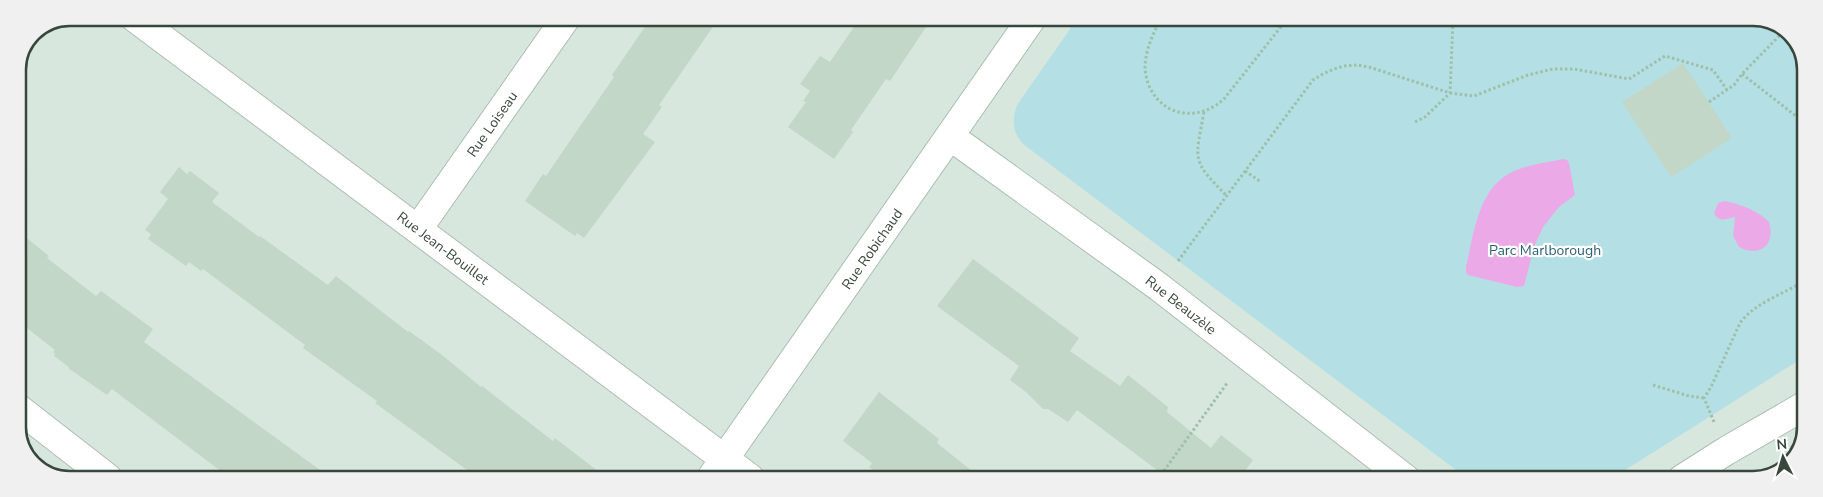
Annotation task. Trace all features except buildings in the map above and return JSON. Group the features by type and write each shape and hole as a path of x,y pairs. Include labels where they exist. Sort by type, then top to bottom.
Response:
{"street":[{"name":"Rue Jean-Bouillet","path":"146,26 418,229 718,469"},
{"name":"Rue Loiseau","path":"418,229 560,26"},
{"name":"Rue Robichaud","path":"718,469 1027,26"},
{"name":"Rue Beauzèle","path":"951,137 1159,287 1396,471"},
{"path":"1695,471 1797,410"},
{"path":"26,414 99,471"}],"path":[{"path":"1157,26 1147,52 1145,67 1148,83 1155,97 1164,106 1175,112 1204,112 1216,107 1281,26"},
{"path":"1415,122 1425,117 1450,93 1453,26"},
{"path":"1709,102 1734,85 1742,74 1779,36"},
{"path":"1159,287 1313,80 1334,69 1350,66 1369,67 1450,93 1474,96 1528,75 1553,69 1574,69 1629,79 1665,56 1713,70 1727,90"},
{"path":"1742,74 1797,117"},
{"path":"1204,112 1197,154 1199,165 1227,196"},
{"path":"1245,171 1261,182"},
{"path":"1704,398 1746,314 1755,307 1797,286"},
{"path":"1164,471 1246,356"},
{"path":"1653,385 1689,396 1704,398"},
{"path":"1704,398 1726,452"}],"shaded area":[{"path":"1752,26 1764,28 1784,39 1791,48 1797,68 1797,426 1795,438 1789,451 1779,462 1767,468 1752,471 71,471 59,469 39,458 32,449 26,429 26,71 30,54 39,39 62,27"},
{"path":"1563,159 1569,163 1575,195 1559,207 1543,227 1534,247 1524,286 1517,287 1468,275 1466,267 1475,226 1485,199 1492,188 1502,178 1514,171 1532,165"},
{"path":"1725,201 1749,208 1769,222 1770,237 1764,247 1754,251 1739,247 1733,236 1735,218 1720,219 1714,213 1718,203"}],"green space":[{"name":"Parc Marlborough","path":"1072,26 1752,26 1764,28 1784,39 1791,48 1797,68 1797,361 1624,471 1457,471 1023,144 1014,126 1017,105"}]}
